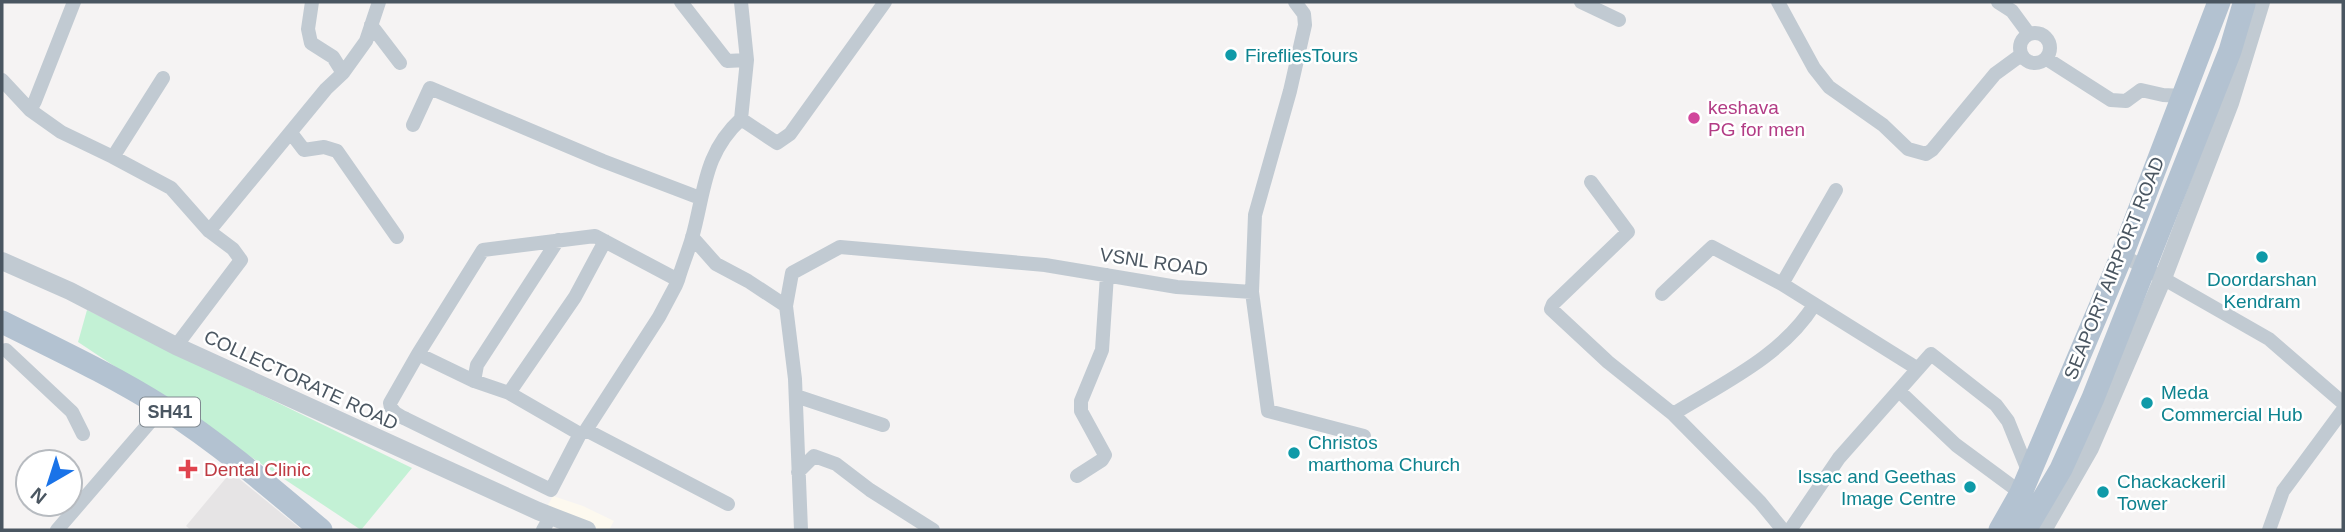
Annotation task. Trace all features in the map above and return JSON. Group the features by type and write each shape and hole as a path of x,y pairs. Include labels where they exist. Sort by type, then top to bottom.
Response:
{"main road":[{"name":"SEAPORT AIRPORT ROAD","path":"2000,530 2025,483 2122,255 2219,2"},
{"name":"SEAPORT AIRPORT ROAD","path":"2025,530 2061,469 2155,273 2230,51 2251,2"},
{"name":"SH41","path":"11,327 76,358 163,407 245,465 321,530"}],"street":[{"path":"30,110 74,2"},
{"path":"312,2 308,29 311,43 333,57 343,73"},
{"path":"209,231 326,89 343,73 366,41 379,2"},
{"path":"681,2 727,61 747,60"},
{"path":"678,280 595,236 483,250 390,403 394,412 551,490 583,432 659,317 678,280 692,237 705,178 726,133 741,119 747,60 741,2"},
{"path":"741,119 777,143 790,134 885,2"},
{"path":"1297,2 1304,14 1305,25 1290,91 1255,215 1252,292 1268,411 1364,436"},
{"path":"1581,2 1619,20"},
{"path":"1778,2 1814,68 1829,87 1883,125 1899,142 1915,152 1926,153 1932,150 1995,74 2021,55"},
{"path":"1998,2 2012,11 2029,34"},
{"path":"2209,29 2251,2"},
{"path":"371,25 400,63"},
{"path":"2038,33 2045,36 2050,43 2051,51 2041,63 2033,64 2021,55 2023,39 2029,34 2038,33"},
{"path":"2047,58 2111,100 2126,101 2141,90 2183,96"},
{"path":"113,157 163,78"},
{"path":"2,80 30,110 61,132 171,188 209,231 233,249 241,260 176,346"},
{"path":"413,125 430,88 591,156 700,198"},
{"path":"291,132 304,150 324,147 337,151 397,237"},
{"path":"1591,183 1628,232 1553,304 1551,309 1634,384 1673,414 1760,502 1783,530"},
{"path":"1782,284 1836,190"},
{"path":"692,237 716,264 786,306 796,396 801,530"},
{"path":"474,381 477,365 558,240"},
{"path":"509,393 575,297 605,242"},
{"name":"VSNL ROAD","path":"786,306 792,273 840,247 1045,265 1177,287 1252,292"},
{"path":"1662,294 1712,247 1782,284 1918,369"},
{"path":"2122,255 2269,339 2343,403"},
{"name":"COLLECTORATE ROAD","path":"2,261 70,291 176,346 547,523 587,530"},
{"path":"2043,530 2090,448 2155,273"},
{"path":"1077,476 1105,455 1081,411 1081,401 1102,350 1108,275"},
{"path":"1673,414 1771,354 1804,322 1814,305"},
{"path":"11,327 4,353 72,412 83,434"},
{"path":"418,354 474,381 509,393 728,504"},
{"path":"1790,530 1839,458 1931,354 1996,405 2008,421 2025,483"},
{"path":"1899,391 1956,445 2025,483"},
{"path":"796,396 883,425"},
{"path":"57,530 163,407"},
{"path":"2269,530 2283,491 2343,410"},
{"path":"798,472 814,456 836,464 870,491 933,530"}],"shaded area":[{"path":"231,472 302,530 191,530 186,526"},
{"path":"553,496 583,506 614,521 609,530 596,530 545,510"}],"green space":[{"path":"87,310 412,468 361,530 78,342"}],"place":[{"name":"FirefliesTours","path":"1231,55"},
{"name":"keshava PG for men","path":"1694,118"},
{"name":"Doordarshan Kendram","path":"2262,257"},
{"name":"Meda Commercial Hub","path":"2147,403"},
{"name":"Christos marthoma Church","path":"1294,453"},
{"name":"Dental Clinic","path":"188,469"},
{"name":"Issac and Geethas Image Centre","path":"1970,487"},
{"name":"Chackackeril Tower","path":"2103,492"}]}
